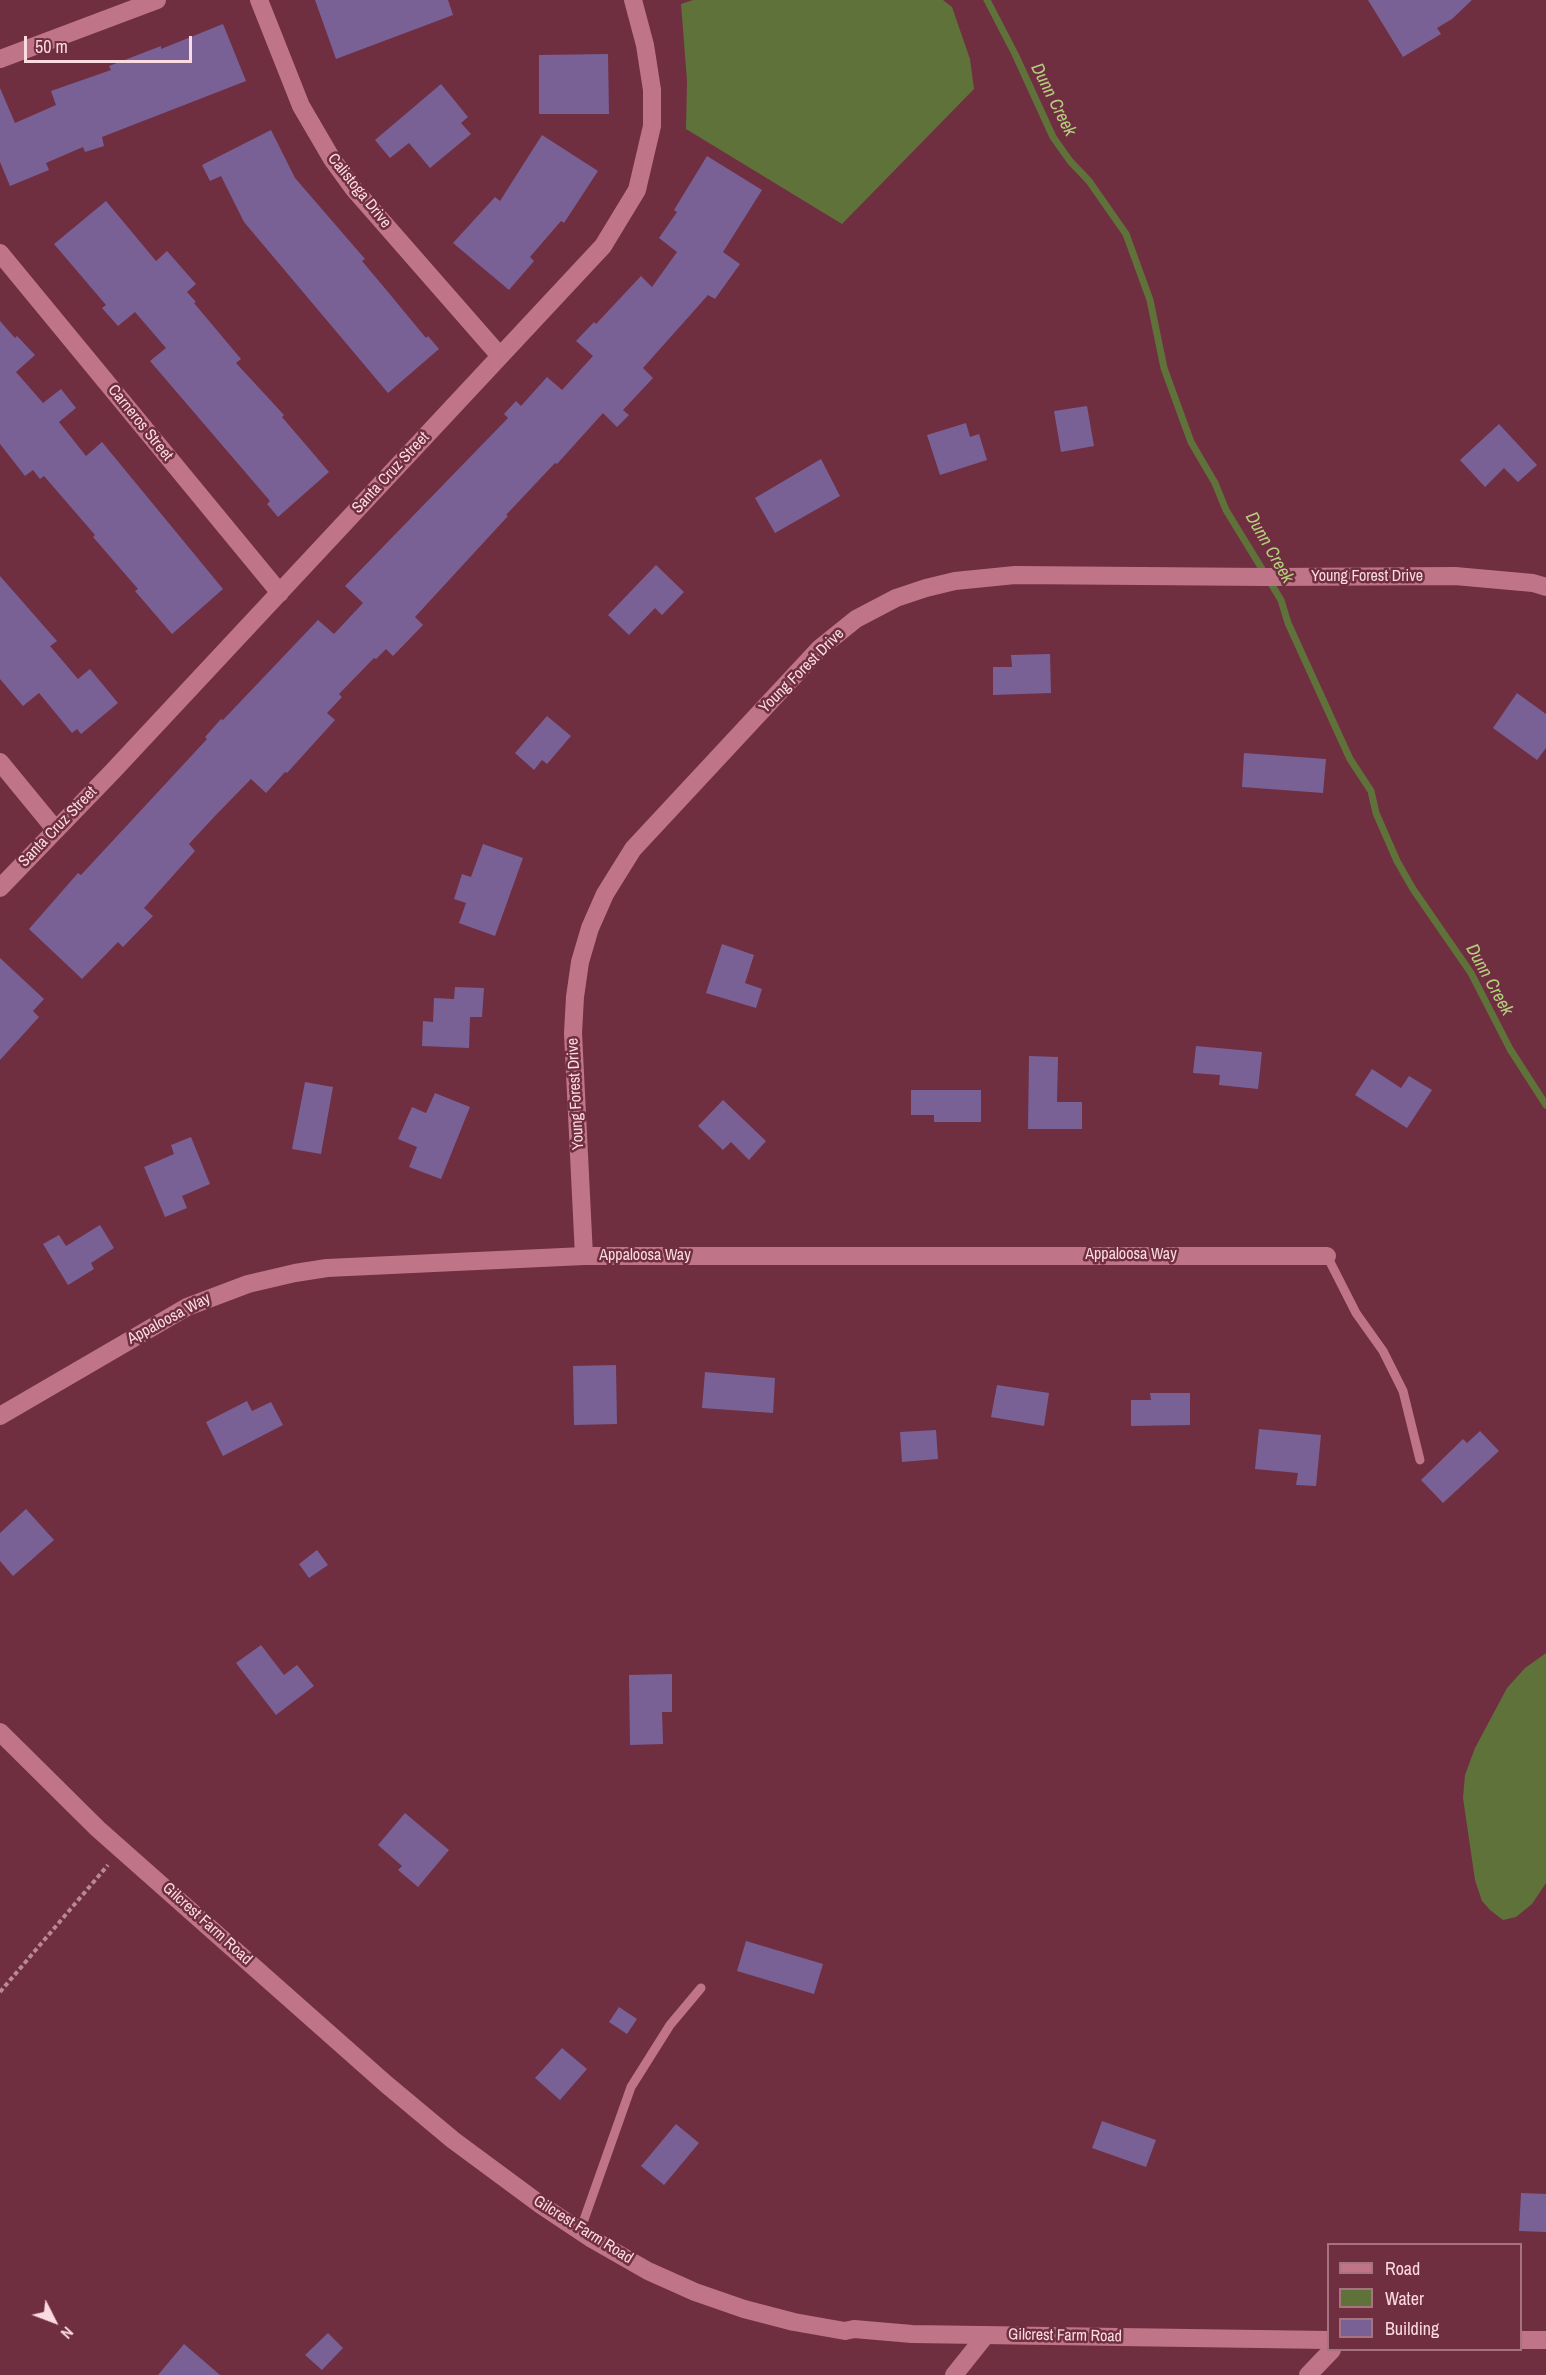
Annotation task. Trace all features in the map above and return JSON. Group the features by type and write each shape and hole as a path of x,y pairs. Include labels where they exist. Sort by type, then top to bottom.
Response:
{"street":[{"path":"0,59 157,0"},
{"name":"Calistoga Drive","path":"259,0 301,106 332,159 353,188 500,356"},
{"name":"Santa Cruz Street","path":"0,888 113,771 603,246 637,190 652,126 652,90 645,45 633,0"},
{"name":"Carneros Street","path":"0,253 280,593"},
{"name":"Young Forest Drive","path":"584,1256 573,1033 574,997 580,962 590,928 604,894 633,849 820,648 856,619 896,598 926,588 956,581 1015,575 1455,576 1533,583 1546,587"},
{"path":"0,762 55,829"},
{"name":"Appaloosa Way","path":"0,1416 187,1306 248,1284 295,1272 327,1268 584,1256 1327,1256"},
{"name":"Gilcrest Farm Road","path":"0,1732 89,1821 379,2078 445,2133 541,2205 648,2271 695,2292 744,2309 794,2322 845,2331 854,2329 912,2334 1327,2340"},
{"path":"954,2375 986,2335"},
{"path":"1522,2340 1546,2340"},
{"path":"1308,2375 1330,2351"}],"lane":[{"path":"1327,1256 1356,1313 1383,1351 1403,1391 1420,1460"},
{"path":"580,2231 631,2087 669,2025 701,1988"}],"path":[{"path":"0,1992 123,1849"}],"water":[{"path":"693,0 943,0 952,7 970,59 974,89 842,224 686,129 687,81 681,4"},
{"path":"1546,1653 1546,1883 1532,1904 1516,1917 1503,1920 1482,1901 1475,1880 1463,1798 1465,1775 1475,1748 1507,1688 1525,1668"}],"building":[{"path":"315,0 448,0 453,15 336,59"},
{"path":"1368,0 1472,0 1452,19 1437,28 1441,34 1403,57"},
{"path":"223,24 246,81 102,137 104,146 85,152 83,147 46,163 49,170 10,186 0,162 0,88 15,123 56,105 51,91 111,70 109,66 161,46 161,49"},
{"path":"608,54 609,114 539,114 539,55"},
{"path":"441,84 468,117 461,123 471,134 430,168 409,143 390,158 375,140"},
{"path":"271,130 295,178 365,259 362,261 426,338 428,336 439,349 388,393 244,222 221,176 210,181 202,165"},
{"path":"542,135 598,171 564,223 561,221 530,257 534,261 509,290 453,243 495,197 500,201"},
{"path":"707,156 762,190 723,252 740,264 715,299 708,295 643,368 653,378 623,410 629,415 617,427 603,413 557,464 555,463 506,515 508,516 415,617 423,625 393,656 386,649 376,659 374,658 339,694 342,697 327,713 335,720 287,773 285,772 266,793 251,779 189,844 195,851 144,908 153,916 123,947 118,942 82,979 29,929 78,873 81,875 207,739 205,737 221,719 223,720 318,620 334,634 363,603 345,586 508,418 504,414 516,401 521,406 547,377 562,390 593,356 576,341 594,322 596,324 641,276 652,287 677,252 659,238 677,212 674,210"},
{"path":"106,201 156,261 167,251 196,284 187,292 241,359 236,363 284,415 282,417 329,472 278,517 267,504 270,501 150,361 166,348 135,312 118,326 102,308 106,305 54,244"},
{"path":"0,321 35,355 16,372 43,403 61,389 76,408 59,422 86,456 102,442 223,589 172,634 135,591 138,589 93,537 95,535 44,476 40,479 33,470 25,476 0,444"},
{"path":"1087,406 1094,446 1061,452 1054,411"},
{"path":"966,423 970,437 979,434 987,460 940,475 927,435"},
{"path":"1499,424 1537,465 1518,482 1504,468 1485,487 1460,460"},
{"path":"821,459 840,496 775,533 755,498"},
{"path":"656,565 684,592 662,615 655,608 629,635 608,615"},
{"path":"0,576 57,641 50,646 78,679 90,669 118,703 81,734 77,729 72,733 39,693 23,706 0,679"},
{"path":"1050,654 1051,693 993,695 993,667 1012,667 1011,655"},
{"path":"1517,693 1546,714 1546,748 1537,760 1493,728"},
{"path":"547,716 571,736 547,764 542,760 534,770 515,753"},
{"path":"1244,753 1326,759 1323,793 1242,787"},
{"path":"483,844 523,858 495,936 459,923 466,903 454,899 462,874 471,877"},
{"path":"722,944 754,955 745,983 762,989 756,1008 706,993"},
{"path":"0,958 44,999 33,1011 39,1017 0,1060"},
{"path":"455,987 484,988 482,1017 470,1017 469,1048 422,1046 423,1021 433,1022 434,998 454,999"},
{"path":"1196,1046 1262,1052 1258,1089 1219,1085 1220,1075 1193,1073"},
{"path":"1029,1056 1058,1057 1057,1102 1082,1102 1082,1129 1028,1129"},
{"path":"1372,1069 1401,1088 1409,1076 1432,1090 1407,1128 1355,1095"},
{"path":"305,1082 333,1087 321,1154 292,1149"},
{"path":"911,1090 981,1090 981,1122 934,1122 934,1115 911,1115"},
{"path":"435,1093 470,1107 441,1179 409,1167 417,1147 398,1139 412,1107 426,1113"},
{"path":"723,1100 766,1141 749,1160 731,1142 723,1150 698,1126"},
{"path":"191,1137 210,1184 182,1196 187,1208 165,1217 144,1167 174,1154 171,1145"},
{"path":"100,1225 114,1248 91,1263 94,1269 68,1285 43,1244 59,1235 66,1246"},
{"path":"616,1365 617,1424 574,1425 573,1366"},
{"path":"705,1372 775,1378 773,1413 702,1408"},
{"path":"997,1385 1049,1393 1044,1426 991,1417"},
{"path":"1150,1393 1190,1393 1190,1425 1131,1426 1131,1400 1151,1400"},
{"path":"247,1401 252,1411 271,1402 283,1425 223,1456 206,1422"},
{"path":"1259,1429 1321,1435 1316,1486 1296,1485 1298,1473 1255,1469"},
{"path":"936,1430 938,1459 902,1462 900,1432"},
{"path":"1480,1431 1499,1451 1443,1503 1421,1480 1463,1439 1467,1443"},
{"path":"26,1509 54,1540 13,1576 0,1561 0,1533"},
{"path":"317,1550 328,1565 309,1578 299,1564"},
{"path":"261,1645 284,1675 297,1665 314,1686 276,1715 236,1663"},
{"path":"672,1674 672,1712 662,1712 663,1744 630,1745 629,1675"},
{"path":"405,1813 449,1850 418,1887 398,1870 402,1866 378,1845"},
{"path":"746,1941 823,1964 814,1994 737,1971"},
{"path":"619,2007 637,2019 627,2034 609,2022"},
{"path":"562,2048 587,2069 560,2100 535,2078"},
{"path":"1102,2121 1156,2140 1146,2167 1092,2148"},
{"path":"676,2124 699,2143 664,2185 641,2166"},
{"path":"1521,2193 1546,2194 1546,2232 1519,2231"},
{"path":"328,2333 343,2348 322,2370 305,2355"},
{"path":"184,2344 220,2375 158,2375"}],"waterway":[{"name":"Dunn Creek","path":"987,0 1053,137 1070,161 1089,181 1126,234 1150,300 1164,368 1191,442 1215,483 1226,510 1281,600 1288,623 1350,759 1371,791 1376,813 1397,861 1413,889 1471,973 1510,1049 1546,1105"}]}
